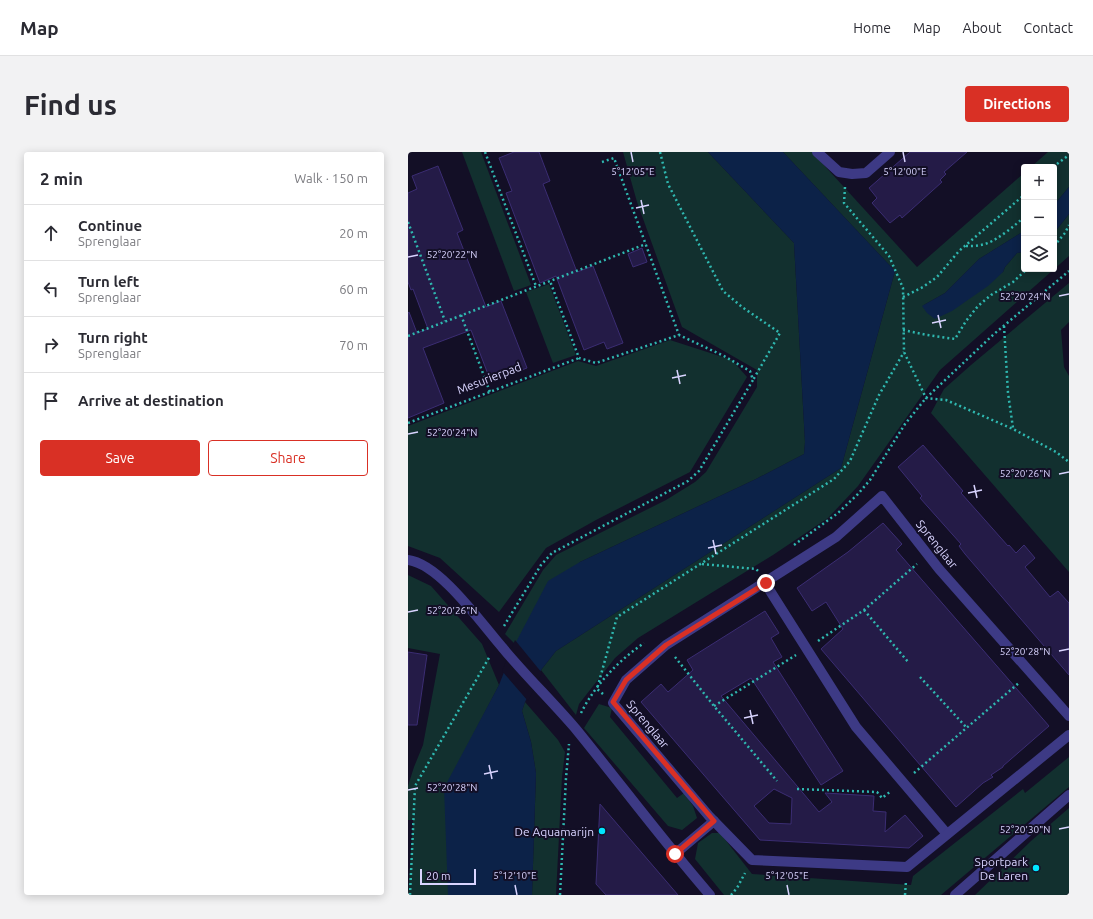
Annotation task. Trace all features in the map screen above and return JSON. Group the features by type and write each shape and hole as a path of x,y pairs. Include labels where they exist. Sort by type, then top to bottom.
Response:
{"street":[{"path":"817,152 822,158 840,172 845,173 866,173 890,152"},
{"name":"Sprenglaar","path":"752,860 714,821 613,702 626,680 666,645 766,583 836,537 882,496 939,569 1069,716"},
{"path":"408,560 424,565 447,584 574,728 675,854 710,895"},
{"path":"766,583 856,727 947,834"},
{"path":"752,860 907,867 1069,735"},
{"path":"955,895 1069,795"},
{"path":"675,854 714,821"}],"path":[{"path":"485,152 536,286"},
{"path":"410,895 415,786 497,642 503,627 541,565 552,553 688,481 699,471 780,333 742,307 723,291 668,184 660,152"},
{"path":"1057,164 1069,155"},
{"path":"602,162 614,158 679,335"},
{"path":"845,173 844,203 889,256 903,288 904,352 926,398 946,400 1013,429 1056,452 1069,462"},
{"path":"903,297 923,287 937,277 964,246 1021,198"},
{"path":"964,246 976,246 989,243 1021,220"},
{"path":"408,222 445,321"},
{"path":"1057,242 1069,225"},
{"path":"408,336 646,244"},
{"path":"903,330 956,339 966,321 978,306 1013,282 1023,272"},
{"path":"550,281 579,358 596,363 679,335 724,356 750,371 753,380"},
{"path":"461,315 490,392"},
{"path":"1004,325 1008,392 1013,429"},
{"path":"597,689 617,617 834,479 850,461 879,395 904,352"},
{"name":"Mesurierpad","path":"408,423 579,358"},
{"path":"714,706 864,610 928,554"},
{"path":"700,564 756,569"},
{"path":"864,610 909,663"},
{"path":"666,645 714,706 777,781"},
{"path":"797,789 876,792 882,798 903,783 1031,673"},
{"path":"920,677 966,728"},
{"path":"731,895 737,888 752,860"}],"green space":[{"path":"462,152 481,152 531,285 514,291"},
{"path":"623,152 708,152 794,243 805,442 804,454 756,479 580,562 515,644 505,634 543,570 556,555 666,500 695,482 706,472 757,387 757,370 682,327 637,202"},
{"path":"783,152 812,152 917,267 1021,176 1021,233 979,259 945,293 922,306 1003,272 1005,267 1017,253 1021,252 1021,272 1051,272 940,370 858,486 828,518 773,555 638,638 615,658 579,704 576,715 541,670 556,651 841,468 895,271"},
{"path":"1048,152 1069,152 1069,187 1057,201 1057,164 1034,164"},
{"path":"1069,214 1069,256 1057,267 1057,229"},
{"path":"1069,283 1069,322 1061,330 1064,367 1069,376 1069,572 931,413 944,389"},
{"path":"549,284 576,355 553,363 526,292"},
{"path":"670,340 732,360 747,377 690,472 596,520 546,548 499,612 440,558 408,546 408,426 578,361 596,366"},
{"path":"408,575 431,586 482,644 499,685 474,733 448,895 408,895 413,820 408,820 408,786 423,745 440,654 408,648"},
{"path":"525,702 558,740 565,752 562,777 556,895 532,895 536,773 531,742 522,711"},
{"path":"599,704 612,708 610,717 677,798 684,793 693,806 697,818 682,830 668,826 584,728"},
{"path":"1069,757 1069,787 941,895 724,895 695,859 698,843 712,833 720,833 752,874 911,885 913,876 1023,789 1025,793"},
{"name":"Sportpark De Laren","path":"1069,808 1069,895 975,895 1031,841"}],"water":[{"path":"708,152 783,152 895,271 841,468 556,651 541,670 522,711 531,742 536,773 532,895 448,895 444,788 499,685 515,644 548,581 580,562 756,479 804,454 805,442 794,243"},
{"path":"1069,187 1069,214 1057,229 1057,201"},
{"path":"1021,233 1021,252 1017,253 1005,267 1003,272 988,286 952,311 935,319 927,313 922,306 945,293 979,259"}],"pier":[{"path":"515,640 542,673 528,701 502,671"}],"building":[{"path":"514,152 539,152 550,181 543,184 577,272 593,266 623,343 607,349 604,342 584,350 556,276 540,283 506,193 512,191 499,158"},
{"path":"910,152 967,152 944,172 946,174 940,180 942,182 902,218 900,215 890,223 872,203 877,198 869,188"},
{"path":"438,166 463,230 457,233 486,307 501,301 527,368 491,382 471,330 423,348 444,403 408,418 408,313 409,312 417,333 428,329 413,289 411,290 408,282 408,193 417,189 412,176"},
{"path":"642,248 647,262 633,267 628,254"},
{"path":"923,445 963,491 961,493 1008,546 1009,545 1016,553 1024,545 1035,558 1025,567 1050,597 1058,591 1069,603 1069,675 965,554 959,546 961,544 920,498 922,496 898,467"},
{"path":"883,523 902,544 896,550 1049,726 1003,767 991,775 993,777 983,783 956,807 821,649 843,629 826,602 812,611 797,588 848,552"},
{"path":"765,611 779,633 771,638 782,657 773,662 843,771 821,785 751,678 721,696 819,812 832,802 825,793 874,796 873,811 886,812 885,832 905,815 923,836 909,848 760,840 641,702 661,684 668,692 693,670 687,660","holes":["774,789 792,798 791,824 769,823 754,806"]},
{"path":"408,652 427,655 417,725 408,725"},
{"path":"600,804 678,895 606,895 596,884"}],"place":[{"name":"De Aquamarijn","path":"602,831"},
{"name":"Sportpark De Laren","path":"1036,868"}],"route":[{"path":"675,854 714,821 613,702 626,680 666,645 766,583"}]}
